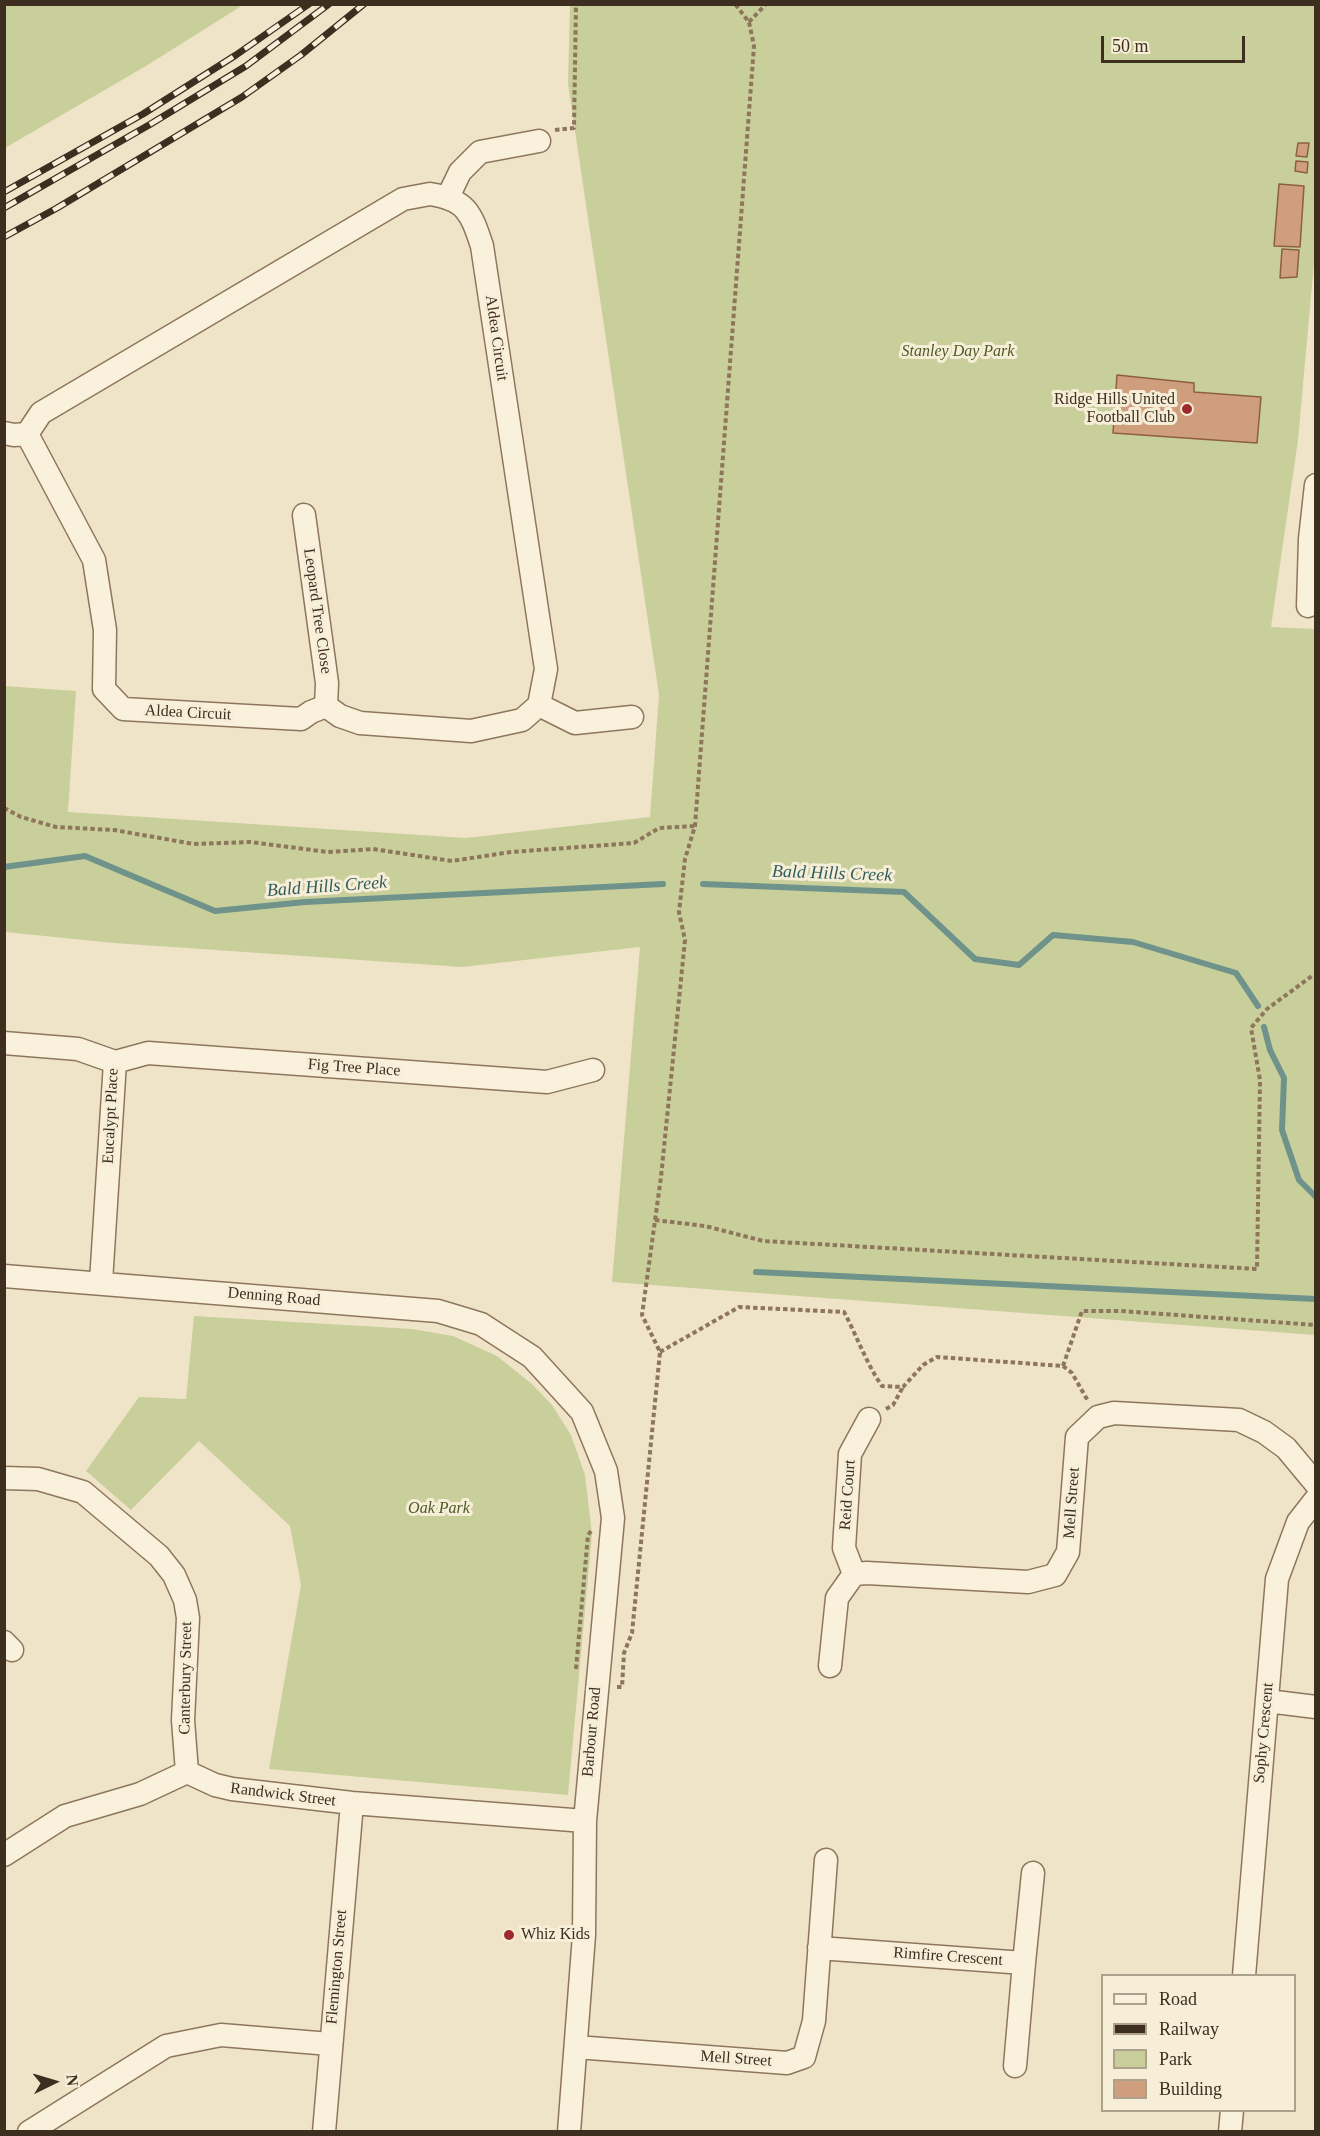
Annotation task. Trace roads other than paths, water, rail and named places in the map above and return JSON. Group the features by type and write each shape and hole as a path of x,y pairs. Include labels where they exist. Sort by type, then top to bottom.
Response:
{"street":[{"path":"4,433 27,434 41,413 403,199 430,194 448,197 460,172 480,152 539,141"},
{"name":"Aldea Circuit","path":"448,197 459,203 473,218 482,246 546,669 538,705"},
{"name":"Aldea Circuit","path":"27,434 94,560 105,630 104,689 123,709 300,719 326,706"},
{"path":"1308,606 1310,539 1316,485"},
{"name":"Leopard Tree Close","path":"304,515 327,683 326,706"},
{"path":"326,706 340,716 360,723 471,731 522,720 538,705 574,723 632,717"},
{"name":"Eucalypt Place","path":"4,1043 78,1049 115,1062 101,1282"},
{"name":"Fig Tree Place","path":"115,1062 148,1053 547,1082 593,1070"},
{"name":"Denning Road","path":"4,1276 101,1282 438,1311 481,1324 532,1357"},
{"name":"Barbour Road","path":"532,1357 582,1412 606,1471 613,1518 585,1821 584,1935 569,2132"},
{"name":"Mell Street","path":"854,1574 1028,1582 1055,1575 1068,1552 1077,1437 1098,1417 1114,1413 1239,1420 1264,1432 1286,1448 1316,1484"},
{"name":"Reid Court","path":"854,1574 844,1548 850,1454 869,1419"},
{"name":"Canterbury Street","path":"4,1478 38,1479 83,1492 159,1556 174,1575 185,1600 188,1618 183,1720 187,1772"},
{"name":"Sophy Crescent","path":"1244,1974 1277,1579 1298,1522 1316,1499"},
{"path":"830,1666 837,1598 854,1574"},
{"path":"1267,1701 1316,1707"},
{"path":"4,1855 65,1816 140,1794 187,1772"},
{"name":"Randwick Street","path":"187,1772 215,1785 232,1789 352,1803 585,1821"},
{"name":"Flemington Street","path":"324,2132 352,1803"},
{"name":"Mell Street","path":"576,2047 787,2063 804,2057 814,2021 826,1860"},
{"name":"Rimfire Crescent","path":"819,1948 1024,1963 1033,1873"},
{"path":"1016,2066 1024,1963"},
{"path":"29,2132 166,2046 221,2035 330,2044"},
{"path":"1230,2132 1232,2112"}],"waterway":[{"name":"Bald Hills Creek","path":"4,867 85,856 215,911 305,902 663,884"},
{"name":"Bald Hills Creek","path":"703,884 904,892 975,959 1019,965 1053,935 1133,942 1236,973 1258,1006"},
{"name":"Bald Hills Creek","path":"1264,1027 1270,1050 1284,1078 1282,1130 1299,1180 1316,1197"},
{"path":"756,1272 1316,1299"}],"railway":[{"path":"4,192 143,114 236,55 309,4"},
{"path":"4,208 246,66 329,4"},
{"path":"4,237 57,208 242,97 301,55 364,4"}],"place":[{"name":"Ridge Hills United Football Club","path":"1187,409"},
{"name":"Whiz Kids","path":"509,1935"}],"park label":[{"name":"Stanley Day Park","path":"958,352"},
{"name":"Oak Park","path":"439,1509"}]}
